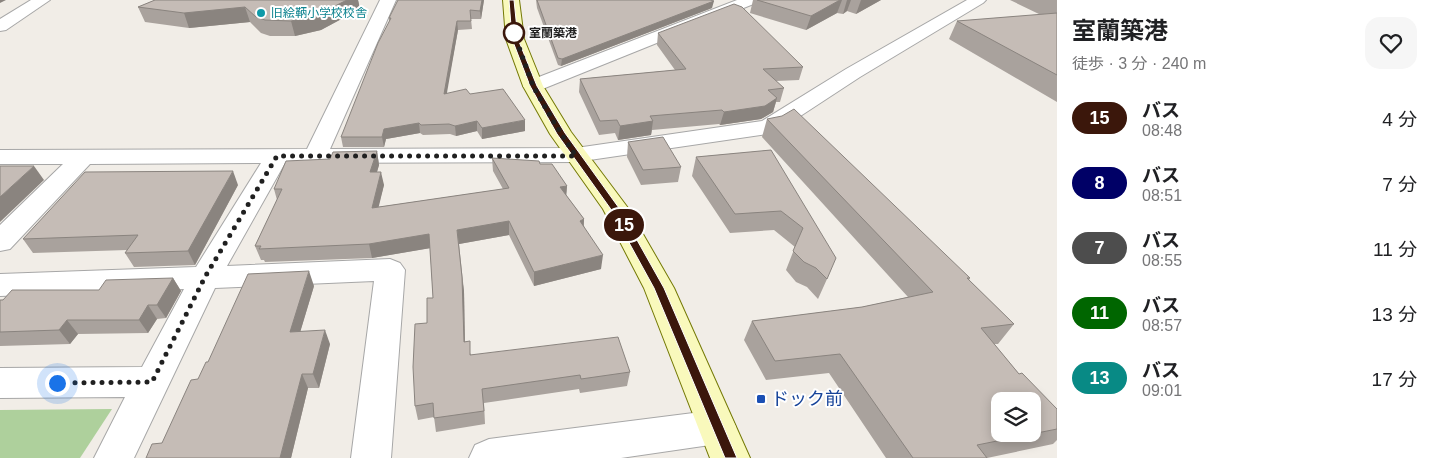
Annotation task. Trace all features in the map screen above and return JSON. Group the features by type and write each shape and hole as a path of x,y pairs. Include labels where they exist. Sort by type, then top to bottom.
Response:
{"main road":[{"path":"512,0 515,39 533,86 576,156 615,208 659,288 724,442"}],"street":[{"path":"0,26 42,0"},
{"path":"315,157 388,0"},
{"path":"533,86 751,0"},
{"path":"0,156 576,156 768,127 978,0"},
{"path":"0,242 84,156"},
{"path":"114,458 205,277 277,156"},
{"path":"0,285 390,270 371,458"},
{"path":"0,383 152,382"},
{"path":"490,458 724,442"}],"green space":[{"path":"112,409 80,458 0,458 0,410"}],"building":[{"path":"155,0 347,0 317,15 291,21 265,20 256,17 245,7 184,13 138,7"},
{"path":"398,0 482,0 480,11 470,10 471,21 457,21 444,94 466,89 470,94 503,89 525,120 482,128 477,121 455,126 449,124 421,125 419,123 384,129 382,137 341,137 378,43"},
{"path":"537,0 714,1 562,59 558,58"},
{"path":"757,0 840,0 811,16"},
{"path":"734,4 742,7 803,67 763,69 784,88 768,90 777,98 765,106 724,112 722,110 650,116 653,121 620,126 617,120 600,121 580,79 686,69 658,33"},
{"path":"1057,13 1057,75 957,21"},
{"path":"794,109 970,278 967,278 1014,324 981,328 1019,374 1022,373 1040,392 991,392 992,442 977,445 987,458 913,458 840,354 775,361 752,321 862,307 933,292 767,119 782,116"},
{"path":"663,137 681,167 643,170 628,142"},
{"path":"771,150 836,258 827,279 793,251 803,228 781,211 735,214 696,157"},
{"path":"377,151 370,172 381,172 372,208 509,188 492,158 539,161 540,164 552,164 567,186 560,187 584,219 580,221 603,255 534,272 509,221 457,230 462,277 464,342 470,341 470,355 618,337 630,372 581,379 580,375 482,389 484,411 434,418 433,403 415,406 413,367 415,324 427,323 427,298 433,298 429,234 369,244 259,249 261,246 255,246 282,189 274,189 286,161 330,159 333,152"},
{"path":"0,166 34,166 0,197"},
{"path":"233,171 188,251 125,253 138,235 23,239 85,172"},
{"path":"309,271 290,332 325,330 313,374 302,374 280,458 146,458 152,444 162,443 191,380 198,379 206,362 208,362 248,274"},
{"path":"173,278 157,305 148,305 139,320 67,320 59,330 0,332 0,300 3,300 12,290 99,290 106,280"},
{"path":"1041,393 1057,409 1057,429 1041,432"}],"bus line":[{"name":"15","path":"511,0 515,39 533,86 561,134 615,208 659,288 730,458"}],"place":[{"name":"旧絵鞆小学校校舎","path":"261,13"},
{"name":"室蘭築港","path":"514,33"},
{"name":"ドック前","path":"761,399"}],"route":[{"path":"57,383 152,382 205,277 277,156 576,156 533,86 514,33"}]}
